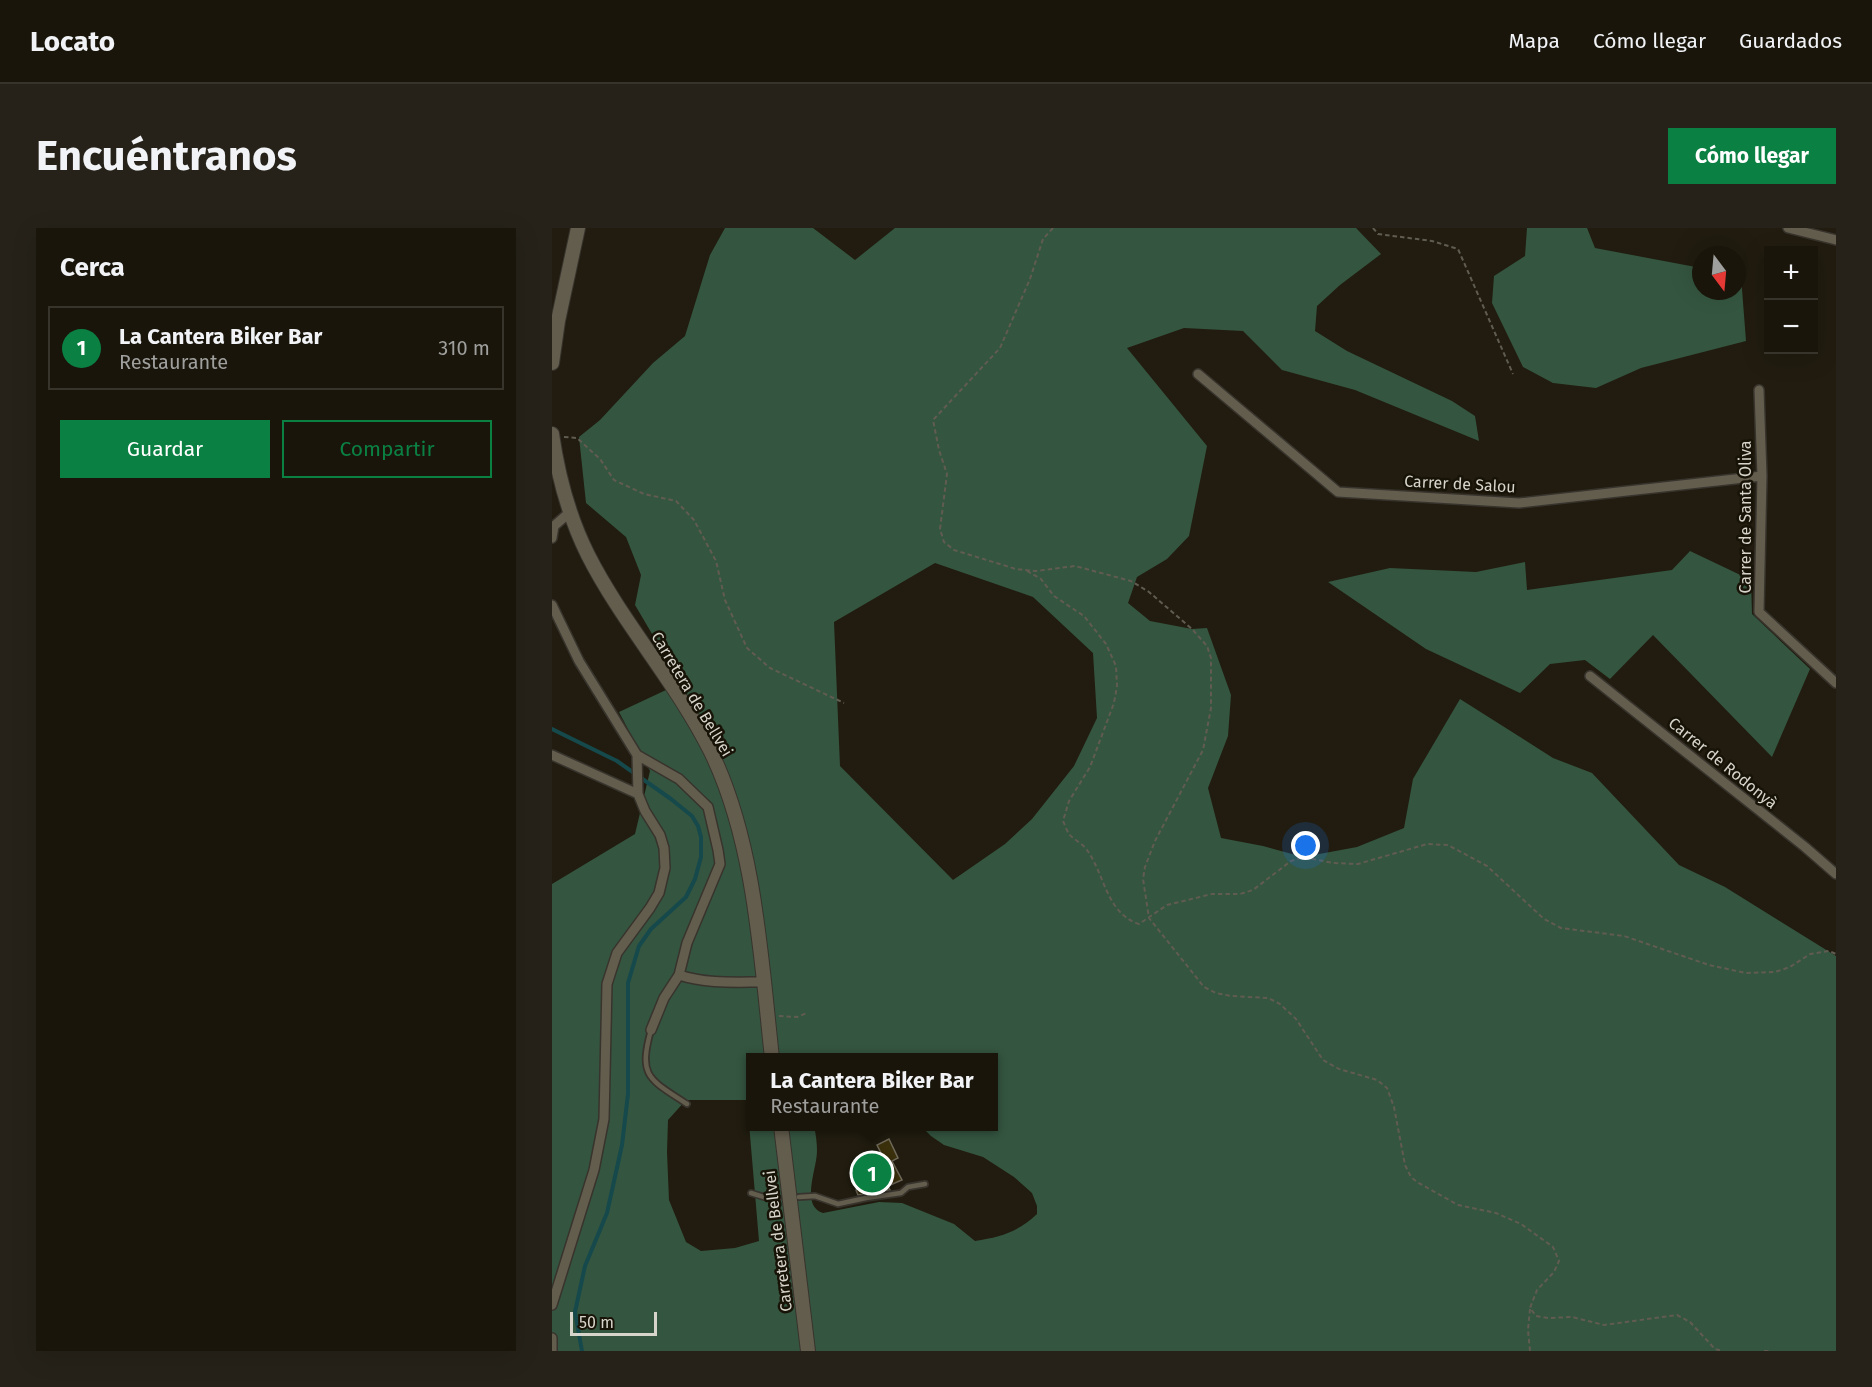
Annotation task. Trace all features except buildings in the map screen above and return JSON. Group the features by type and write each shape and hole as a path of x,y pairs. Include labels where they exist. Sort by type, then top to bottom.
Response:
{"main road":[{"path":"552,363 558,321 578,228"},
{"name":"Carretera de Bellvei","path":"552,435 570,512 593,564 710,752 729,797 744,848 764,982 771,1053"},
{"name":"Carretera de Bellvei","path":"782,1131 808,1351"}],"street":[{"path":"1788,228 1836,240"},
{"name":"Carrer de Salou","path":"1198,374 1338,492 1519,503 1761,476"},
{"name":"Carrer de Santa Oliva","path":"1759,390 1761,476 1759,612 1836,683"},
{"path":"552,537 554,526 570,512"},
{"path":"552,605 579,661 638,755 638,794 645,812 660,835 664,848 665,868 658,893 650,908 617,953 606,984 604,1119 594,1170 552,1305"},
{"name":"Carrer de Rodonyà","path":"1590,676 1836,874"},
{"path":"552,755 638,794"},
{"path":"638,755 679,779 708,807 720,864 687,943 679,975 664,998 651,1030"},
{"path":"679,975 718,982 764,982"},
{"path":"552,1338 552,1351"}],"lane":[{"path":"651,1030 644,1060 647,1070 654,1080 687,1104"},
{"path":"799,1197 815,1196 838,1204 900,1192 908,1187 926,1184"},
{"path":"751,1193 778,1198"}],"path":[{"path":"1053,228 1043,239 1030,279 1000,348 933,420 947,474 940,529 944,543 954,550 1030,572 1041,579 1054,596 1084,616 1107,644 1116,666 1117,686 1114,703 1090,767 1069,801 1063,821 1070,835 1085,847 1096,864 1104,888 1128,921 1139,924 1167,905 1212,894 1240,894 1253,891 1291,861 1303,857 1332,863 1358,864 1427,844 1448,845 1487,866 1544,919 1561,928 1624,936 1709,965 1746,973 1775,972 1790,967 1810,954 1829,951 1836,954"},
{"path":"1373,228 1378,234 1432,241 1458,249 1513,374"},
{"path":"552,435 577,438 600,459 614,480 644,494 676,501 694,520 717,561 725,600 747,648 770,668 844,704"},
{"path":"1016,569 1036,571 1075,566 1131,581 1158,599 1192,629 1207,646 1211,658 1211,708 1203,750 1155,841 1145,867 1143,879 1149,918 1204,987 1216,993 1268,998 1280,1004 1296,1019 1323,1060 1339,1068 1377,1080 1387,1088 1394,1107 1405,1165 1411,1177 1417,1182 1458,1205 1496,1213 1521,1224 1553,1247 1559,1261 1554,1272 1537,1290 1530,1308 1528,1330 1530,1351"},
{"path":"767,1014 796,1017 807,1013"},
{"path":"1530,1308 1536,1316 1572,1317 1604,1325 1677,1315 1690,1322 1715,1349 1723,1351"},
{"path":"1764,1351 1771,1351"}],"green space":[{"path":"725,228 813,228 855,260 895,228 1356,228 1381,254 1317,306 1315,331 1347,351 1452,401 1475,416 1479,441 1355,390 1282,370 1243,331 1184,328 1127,348 1207,446 1189,536 1167,559 1137,577 1128,603 1150,621 1192,629 1207,628 1231,695 1228,736 1208,788 1221,838 1303,857 1357,847 1404,828 1413,779 1460,699 1553,758 1592,773 1679,865 1725,887 1836,956 1836,1351 552,1351 552,884 635,834 650,771 619,712 681,683 635,605 641,575 626,537 586,503 579,437 600,420 653,363 685,336 710,255","holes":["935,563 1033,597 1093,653 1097,718 1074,766 1032,819 1005,844 953,880 840,766 834,622","746,1053 998,1053 998,1131 926,1131 944,1145 983,1157 1014,1177 1032,1193 1037,1206 1037,1214 1009,1233 975,1241 954,1224 902,1203 879,1202 823,1213 816,1209 811,1195 817,1151 815,1131 750,1131 759,1241 735,1248 701,1251 686,1242 669,1200 668,1120 686,1100 746,1100"]},
{"path":"1527,228 1587,228 1595,248 1692,266 1692,300 1743,300 1746,341 1641,368 1596,388 1553,383 1523,367 1492,303 1494,276 1525,256"},
{"path":"1690,551 1751,580 1752,614 1810,669 1772,757 1653,635 1610,679 1585,660 1550,664 1520,693 1426,649 1328,582 1390,568 1476,572 1525,562 1527,590 1672,570"}],"waterway":[{"path":"552,729 617,761 671,799 692,816 701,837 701,857 695,879 686,897 651,929 639,946 628,983 628,1094 622,1145 607,1213 585,1266 575,1312 582,1351"}],"place":[{"name":"La Cantera Biker Bar","path":"872,1173"}]}
